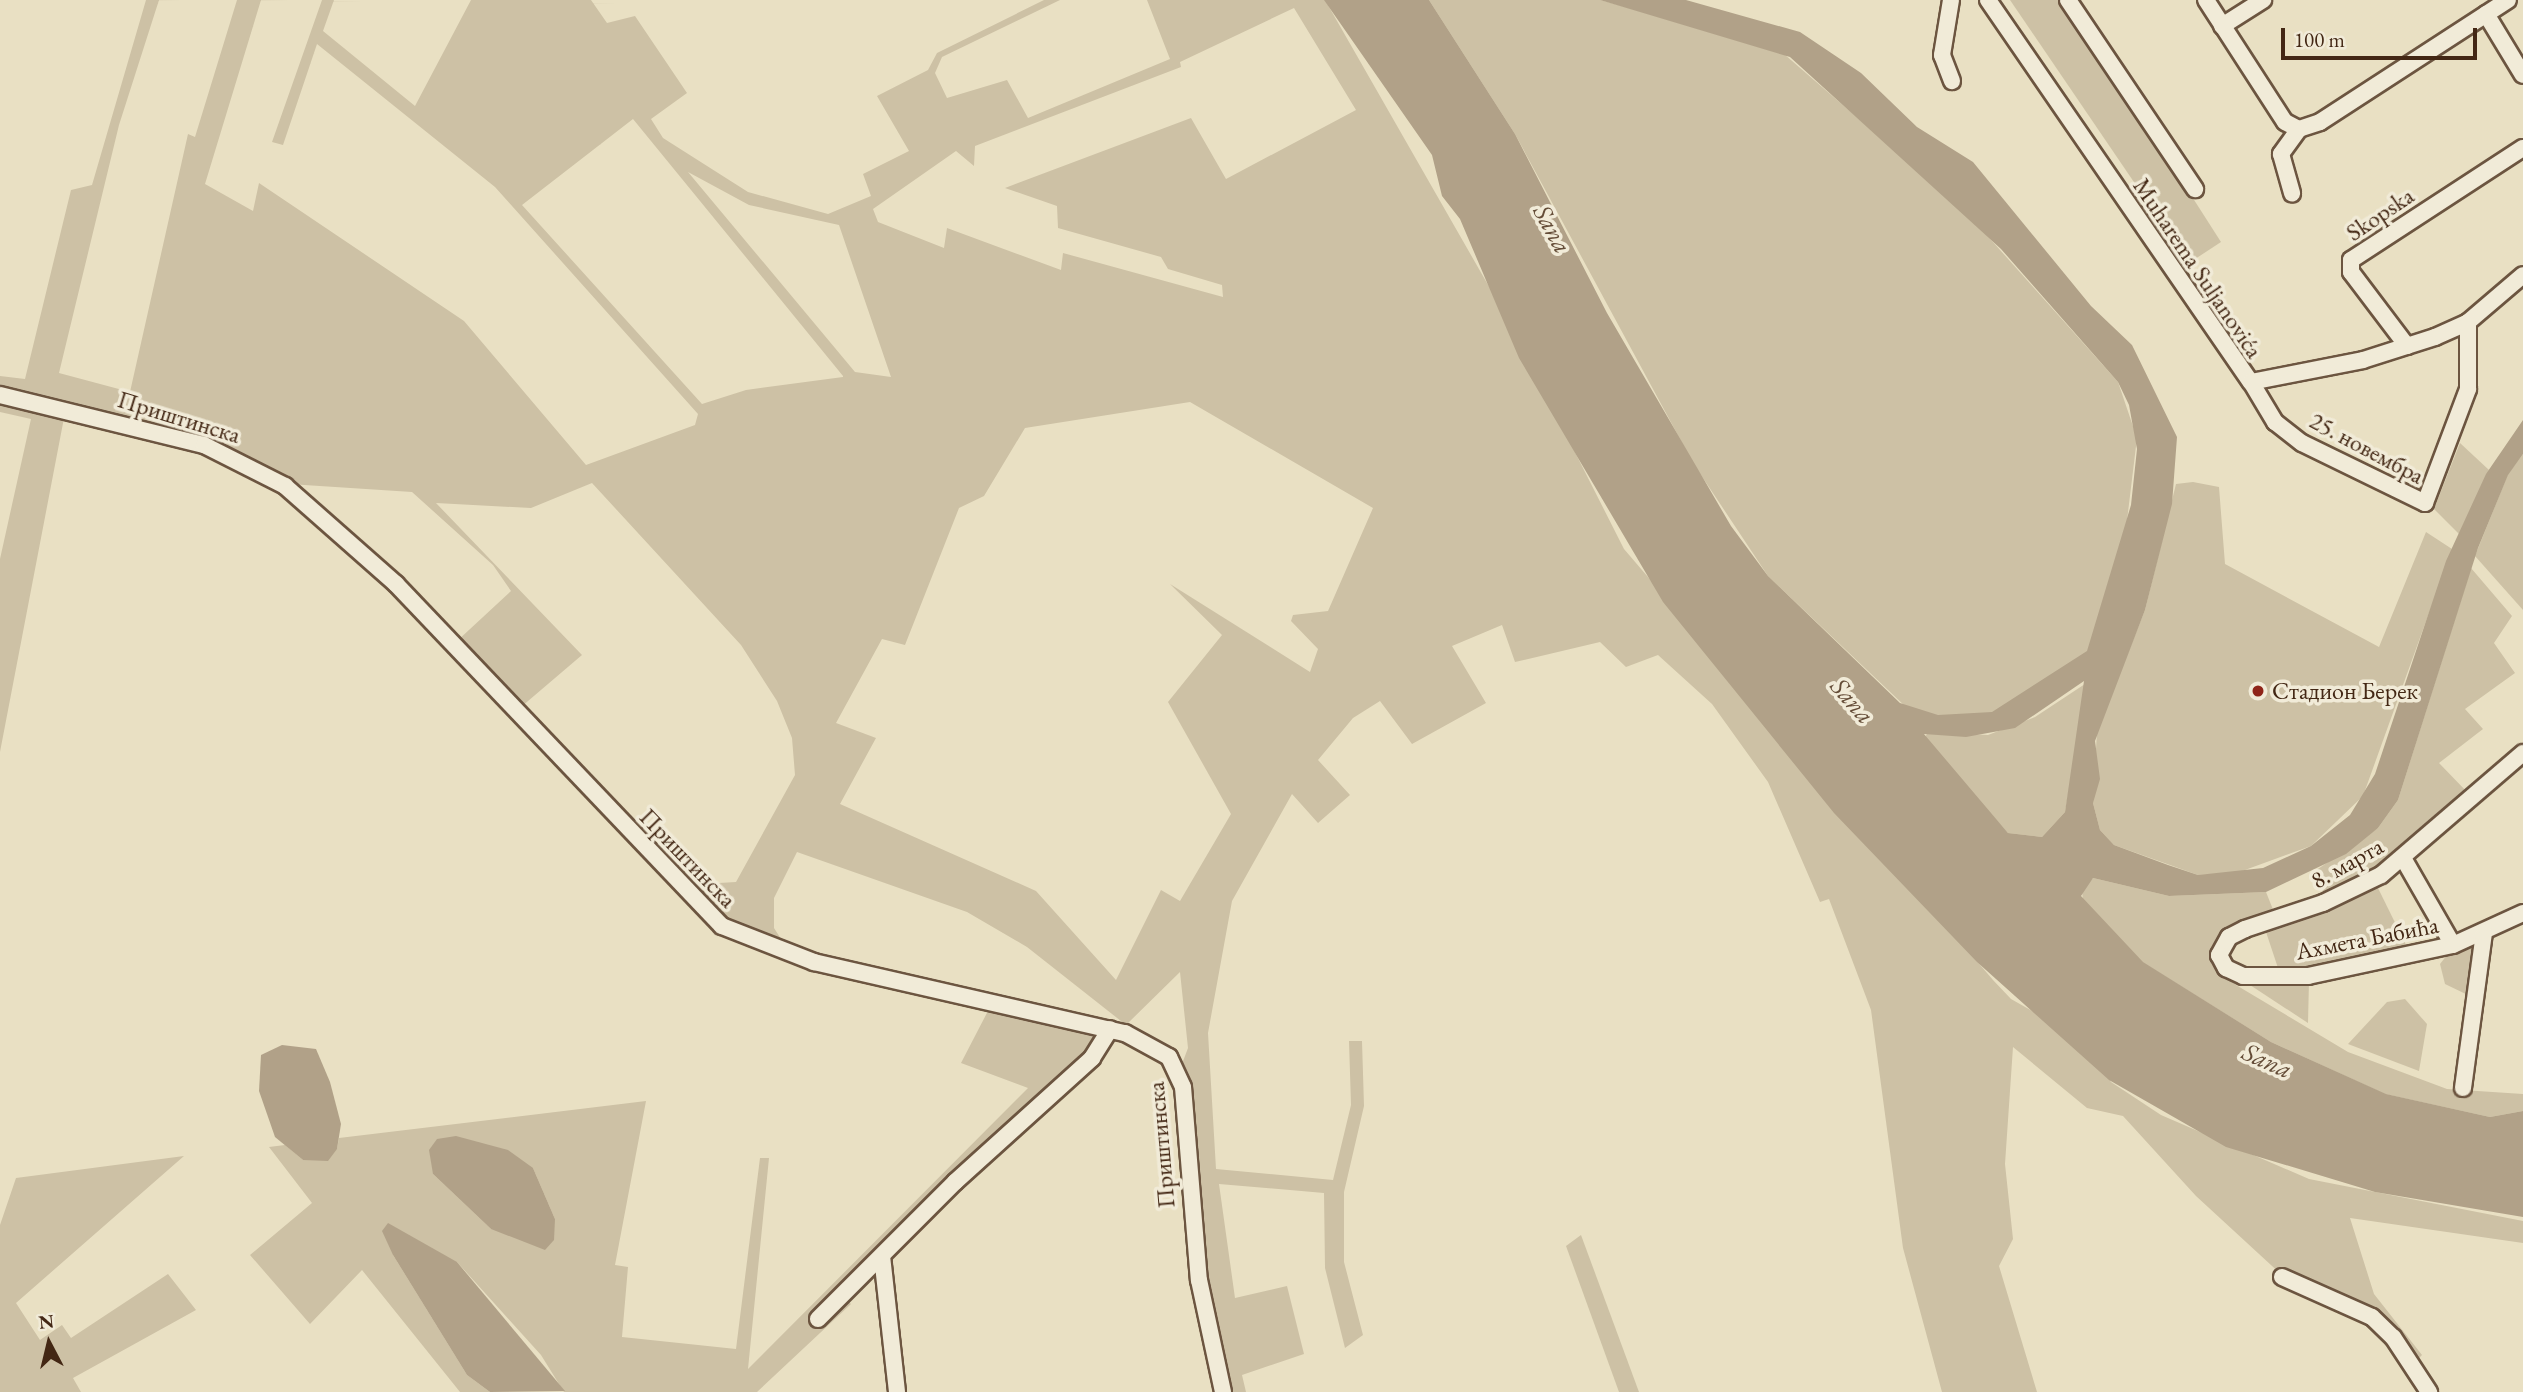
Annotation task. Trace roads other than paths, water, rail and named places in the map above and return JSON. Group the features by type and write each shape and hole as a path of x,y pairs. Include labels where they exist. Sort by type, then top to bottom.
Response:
{"street":[{"path":"1951,0 1942,55 1952,81"},
{"name":"Muharema Suljanovića","path":"1988,0 2251,382 2407,346 2468,322 2523,275"},
{"path":"2068,0 2195,190"},
{"path":"2206,0 2285,122 2299,130"},
{"path":"2222,26 2263,0"},
{"path":"2292,192 2281,154 2299,130 2320,122 2508,0"},
{"path":"2486,14 2523,75"},
{"name":"Skopska","path":"2407,346 2351,272 2351,260 2523,148"},
{"name":"25. новембра","path":"2251,382 2275,422 2302,443 2425,503 2468,388 2468,322"},
{"name":"Приштинска","path":"0,395 204,444 285,486 396,584 722,926 814,962 1110,1029 1158,1049 1180,1075 1199,1280 1223,1392"},
{"name":"8. марта","path":"2257,978 2234,974 2220,961 2219,948 2229,937 2356,889 2403,858 2523,752"},
{"path":"2403,858 2453,945"},
{"name":"Ахмета Бабића","path":"2257,978 2308,976 2453,945 2523,913"},
{"path":"2463,1087 2484,932"},
{"path":"818,1320 1092,1058 1110,1029"},
{"path":"882,1256 897,1392"},
{"path":"2282,1277 2372,1317 2393,1337 2429,1392"}],"water":[{"name":"Sana","path":"1324,0 1429,0 1515,134 1607,313 1731,526 1768,576 1900,703 1938,715 1992,712 2087,651 2131,505 2137,449 2129,405 2118,382 2001,249 1790,57 1600,0 1686,0 1800,32 1861,73 1917,127 1973,162 2091,306 2132,345 2177,437 2172,504 2145,610 2095,741 2100,779 2093,803 2100,830 2114,845 2198,875 2263,868 2311,846 2350,815 2375,774 2446,561 2486,474 2523,420 2523,454 2508,475 2478,548 2398,800 2378,828 2346,854 2266,892 2169,896 2093,878 2081,896 2143,962 2271,1042 2386,1094 2490,1117 2523,1111 2523,1217 2375,1192 2226,1147 2109,1080 1977,962 1834,813 1663,602 1519,358 1460,219 1442,196 1432,155","holes":["2084,681 2065,812 2042,837 2008,833 1924,734 1966,737 2015,728"]},
{"path":"282,1045 316,1049 330,1082 341,1124 337,1149 328,1161 303,1160 275,1137 259,1091 261,1055"},
{"path":"456,1136 508,1150 533,1168 555,1219 554,1240 545,1250 491,1229 433,1174 429,1150 437,1139"},
{"path":"388,1223 457,1262 565,1391 490,1392 467,1375 393,1255 382,1231"}],"place":[{"name":"Стадион Берек","path":"2258,691"}]}
